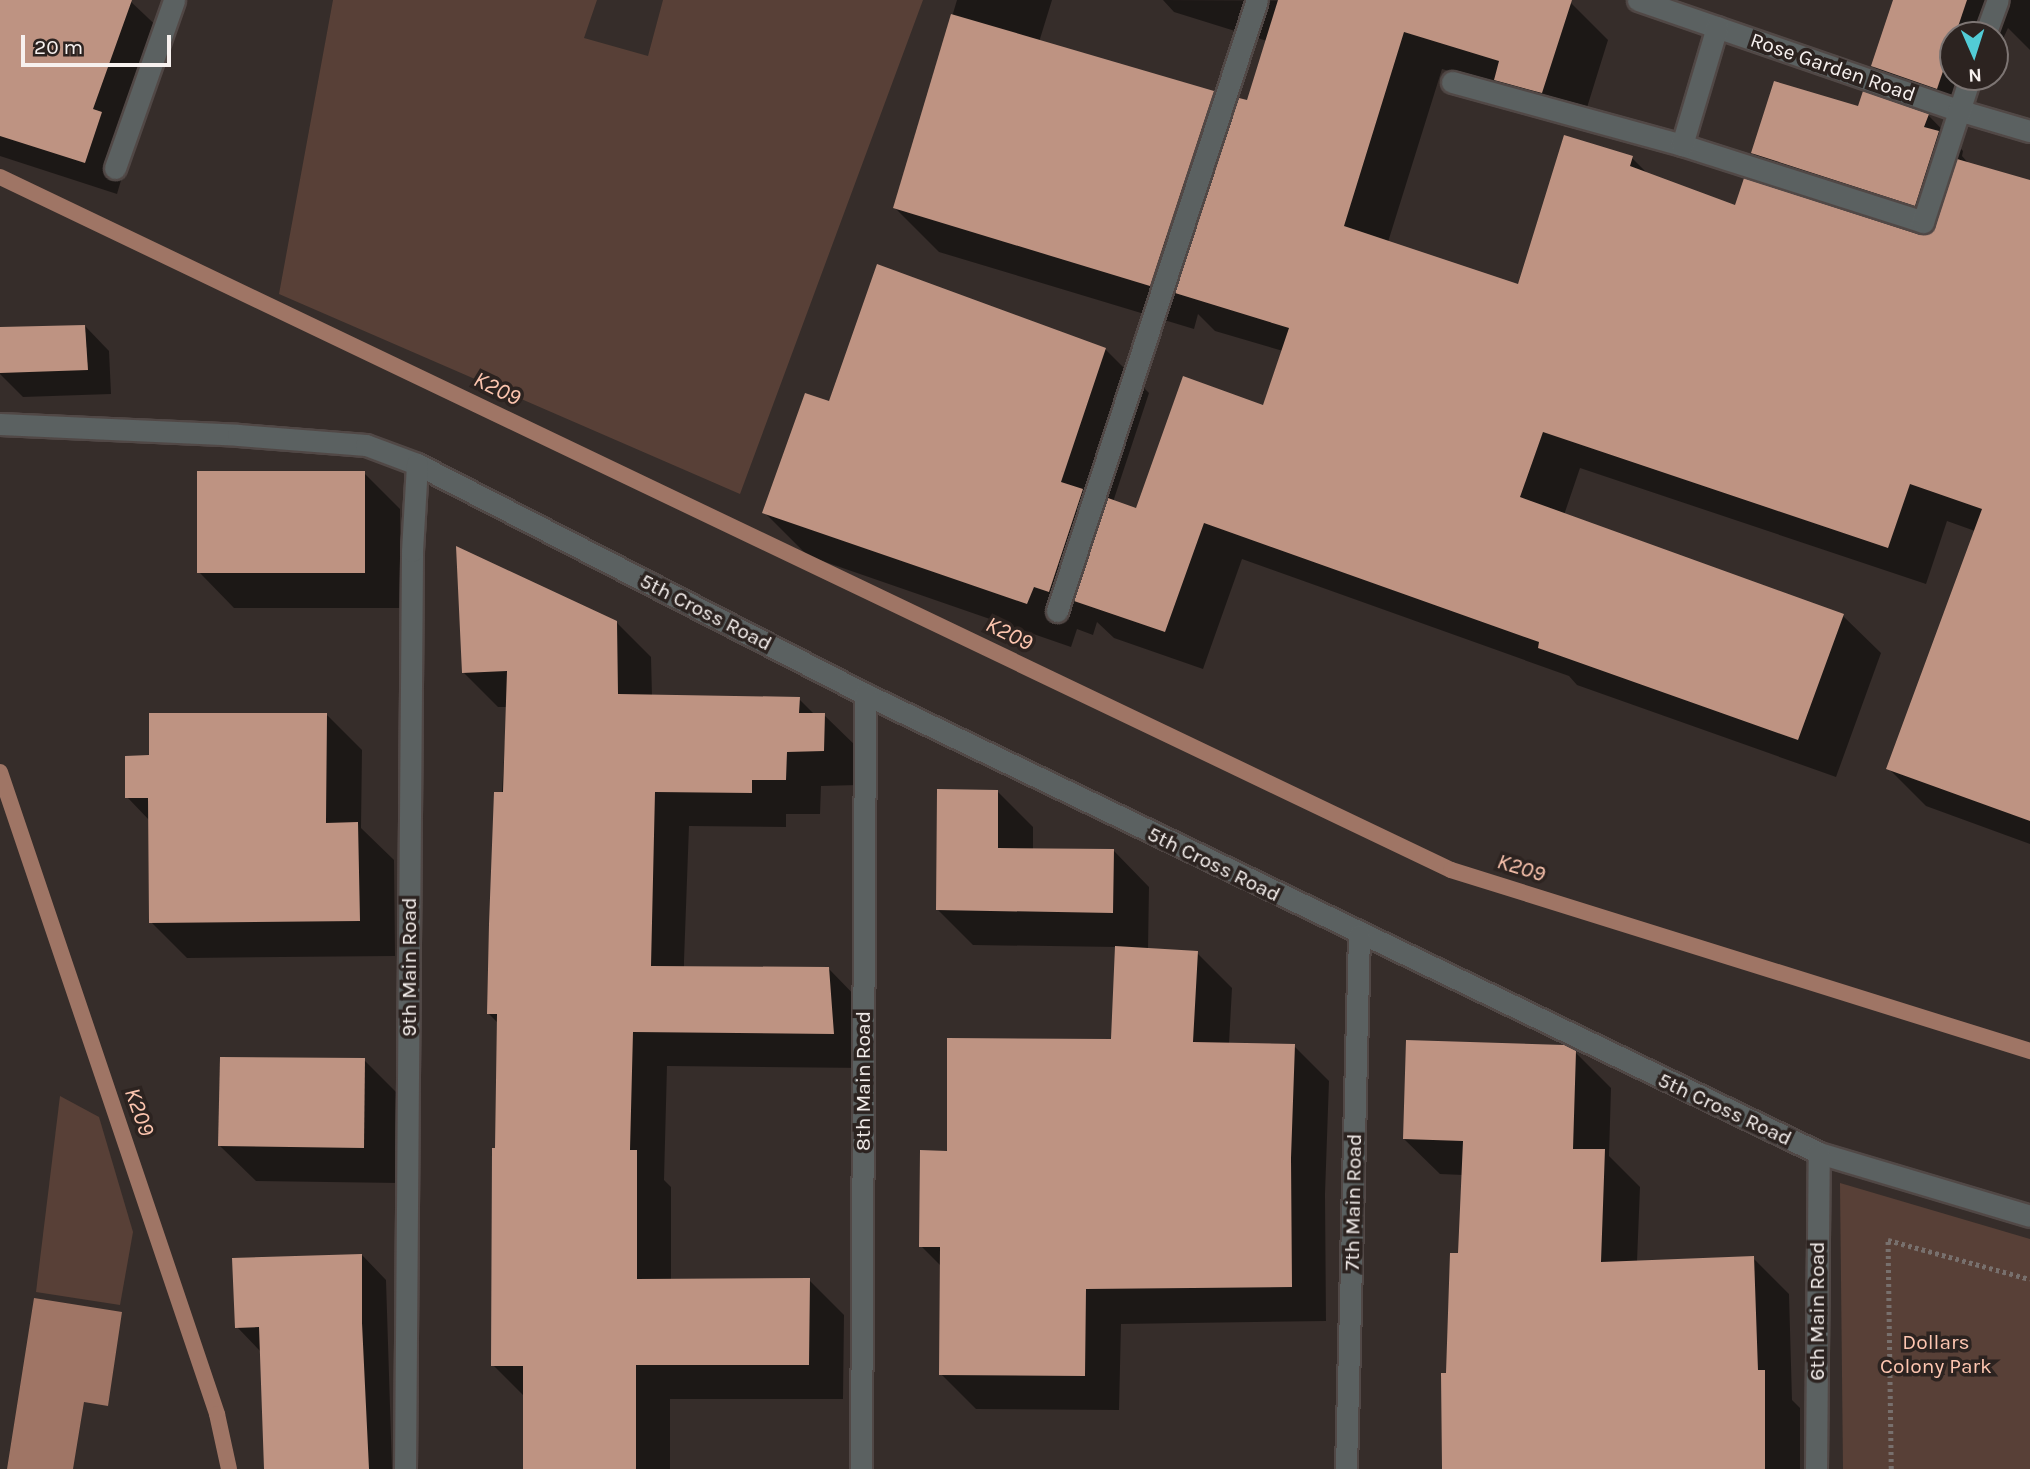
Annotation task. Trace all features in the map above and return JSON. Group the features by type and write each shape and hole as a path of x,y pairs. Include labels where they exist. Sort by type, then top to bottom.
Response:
{"street":[{"path":"115,168 173,0"},
{"path":"1057,611 1257,0"},
{"name":"Rose Garden Road","path":"1638,0 1666,5 1717,27 1958,110 2030,131"},
{"path":"1990,21 1998,0"},
{"path":"1682,145 1717,27"},
{"path":"1452,82 1682,145 1923,222 1965,91"},
{"name":"5th Cross Road","path":"0,424 366,444 417,464 865,694 1819,1153 2030,1216"},
{"name":"9th Main Road","path":"405,1469 412,565 417,464"},
{"name":"8th Main Road","path":"861,1469 865,694"},
{"name":"7th Main Road","path":"1346,1469 1359,934"},
{"name":"6th Main Road","path":"1816,1469 1819,1153"}],"path":[{"path":"1891,1469 1888,1240 2030,1279"}],"green space":[{"path":"333,0 597,0 584,38 648,56 663,0 923,0 740,494 279,294"},
{"path":"60,1096 99,1117 133,1232 120,1305 36,1292"},
{"name":"Dollars Colony Park","path":"1840,1183 2030,1239 2030,1469 1843,1469"}],"shaded area":[{"path":"34,1298 122,1312 108,1406 84,1402 73,1469 7,1469"}],"building":[{"path":"0,0 132,0 93,109 102,112 85,163 0,136"},
{"path":"1278,0 1572,0 1542,93 1494,80 1499,61 1404,32 1344,226 1518,284 1564,135 1633,156 1630,166 1735,205 1744,178 1920,235 1926,235 1935,227 1957,159 2030,180 2030,821 1886,769 1982,509 1910,484 1888,548 1543,432 1520,497 1844,614 1798,740 1538,648 1539,642 1204,523 1165,632 1074,601 1108,498 1136,508 1183,376 1263,405 1289,328 1175,293 1239,98 1247,100"},
{"path":"1893,0 1967,0 1960,21 1939,21 1937,89 1871,66"},
{"path":"951,14 1214,91 1150,286 893,208"},
{"path":"1774,81 1858,106 1863,91 1929,114 1924,127 1939,131 1915,206 1751,153"},
{"path":"877,264 1106,348 1061,482 1083,489 1049,592 1034,587 1027,604 762,513 805,393 829,401"},
{"path":"85,325 88,370 0,373 0,327"},
{"path":"197,471 365,471 365,573 197,573"},
{"path":"456,546 617,621 618,694 800,697 799,713 825,713 824,751 787,752 786,780 752,780 752,793 655,792 651,966 829,967 834,1034 633,1032 630,1150 637,1150 637,1279 810,1278 809,1365 636,1365 636,1469 523,1469 523,1366 491,1366 492,1148 495,1148 497,1014 487,1014 489,924 494,792 503,792 507,671 462,673"},
{"path":"149,713 327,713 326,823 358,822 360,921 149,923 148,798 125,798 125,756 149,755"},
{"path":"937,789 998,790 998,848 1114,849 1113,913 936,910"},
{"path":"1115,946 1198,951 1193,1042 1295,1044 1291,1158 1292,1287 1086,1289 1085,1376 939,1375 940,1247 919,1247 920,1150 947,1151 947,1038 1111,1039"},
{"path":"1406,1040 1564,1045 1576,1051 1573,1149 1605,1149 1601,1262 1754,1256 1758,1370 1765,1370 1765,1469 1442,1469 1441,1373 1446,1373 1450,1253 1458,1253 1463,1141 1403,1139"},
{"path":"220,1057 365,1058 364,1148 218,1146"},
{"path":"362,1254 362,1323 369,1469 264,1469 259,1327 235,1328 232,1258"}],"waterway":[{"name":"K209","path":"0,177 1451,870 2030,1051"},
{"name":"K209","path":"0,772 217,1414 229,1469"}]}
